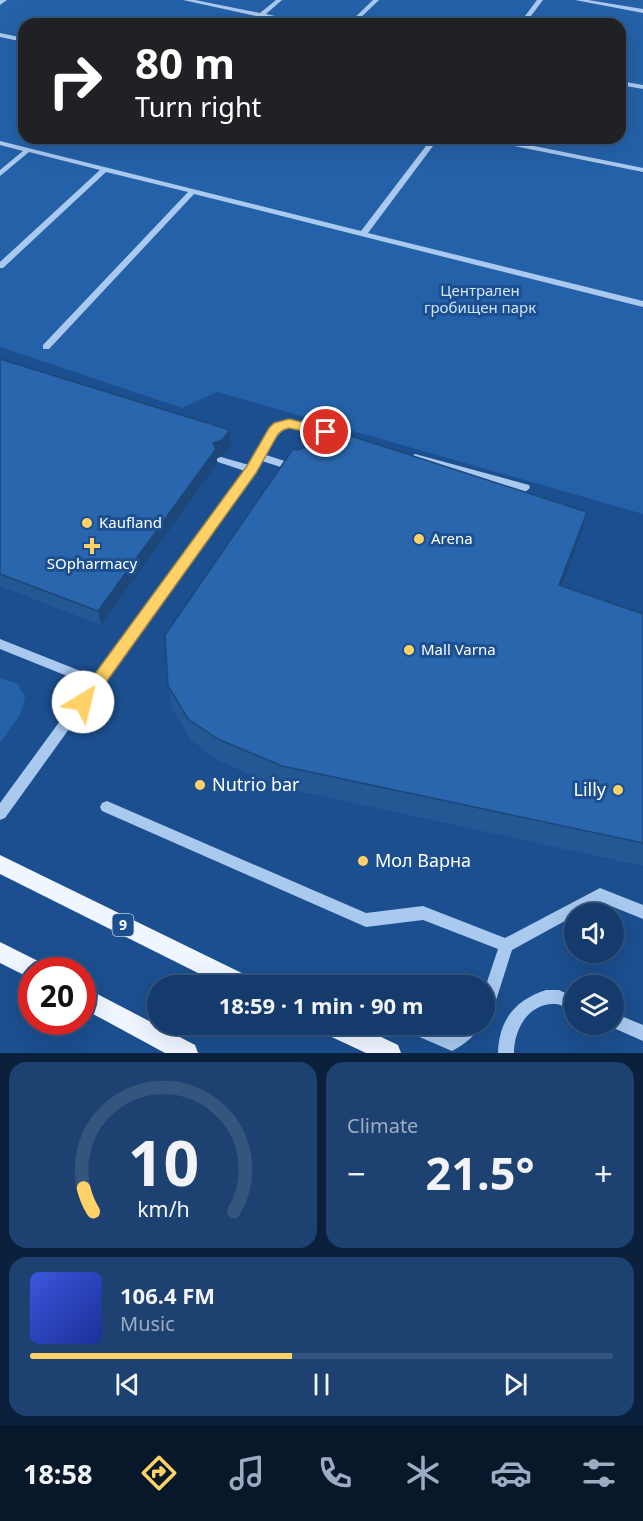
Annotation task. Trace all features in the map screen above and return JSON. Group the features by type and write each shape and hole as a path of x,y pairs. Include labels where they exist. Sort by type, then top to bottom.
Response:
{"main road":[{"name":"9","path":"0,864 225,975"},
{"path":"0,952 18,961"},
{"path":"96,1004 187,1053"},
{"path":"352,1035 390,1053"}],"lane":[{"path":"0,3 4,0"},
{"path":"186,0 277,18"},
{"path":"261,15 279,0"},
{"path":"357,18 376,0"},
{"path":"526,18 540,0"},
{"path":"578,0 643,11"},
{"path":"0,34 18,38"},
{"path":"626,84 643,87"},
{"path":"0,143 643,304"},
{"path":"363,234 431,144"},
{"path":"515,144 643,170"},
{"path":"0,174 28,150"},
{"path":"0,266 105,169"},
{"path":"46,347 193,191"},
{"path":"0,814 260,457 273,431 279,426 289,424 304,425 337,435"},
{"path":"403,453 525,488"},
{"path":"260,457 298,469"},
{"path":"221,460 251,469"},
{"path":"0,644 97,683"},
{"path":"107,807 366,920 423,913 506,945"},
{"path":"495,979 506,945 600,895 643,912"},
{"path":"506,1053 508,1033 514,1019 525,1006 541,999 558,997 564,1000"},
{"path":"624,1025 643,1033"},
{"path":"433,1035 452,1043 462,1035"}],"green space":[{"name":"Централен гробищен парк","path":"0,0 643,0 643,514 217,392 182,408 0,347"},
{"path":"0,678 18,684 25,697 20,715 0,743"}],"building":[{"name":"Kaufland","path":"0,359 230,430 222,440 213,443 216,449 98,611 0,574"},
{"name":"Mall Varna","path":"311,423 587,512 559,585 643,614 643,843 282,766 218,739 188,719 168,686 165,635 293,449 298,450 304,447 305,443 300,439"}],"place":[{"name":"Kaufland","path":"87,523"},
{"name":"Arena","path":"419,539"},
{"name":"SOpharmacy","path":"92,546"},
{"name":"Mall Varna","path":"409,650"},
{"name":"Nutrio bar","path":"200,785"},
{"name":"Lilly","path":"618,790"},
{"name":"Мол Варна","path":"363,861"}],"route":[{"path":"83,702 260,457 273,431 279,426 289,424 304,425 326,432"}]}
